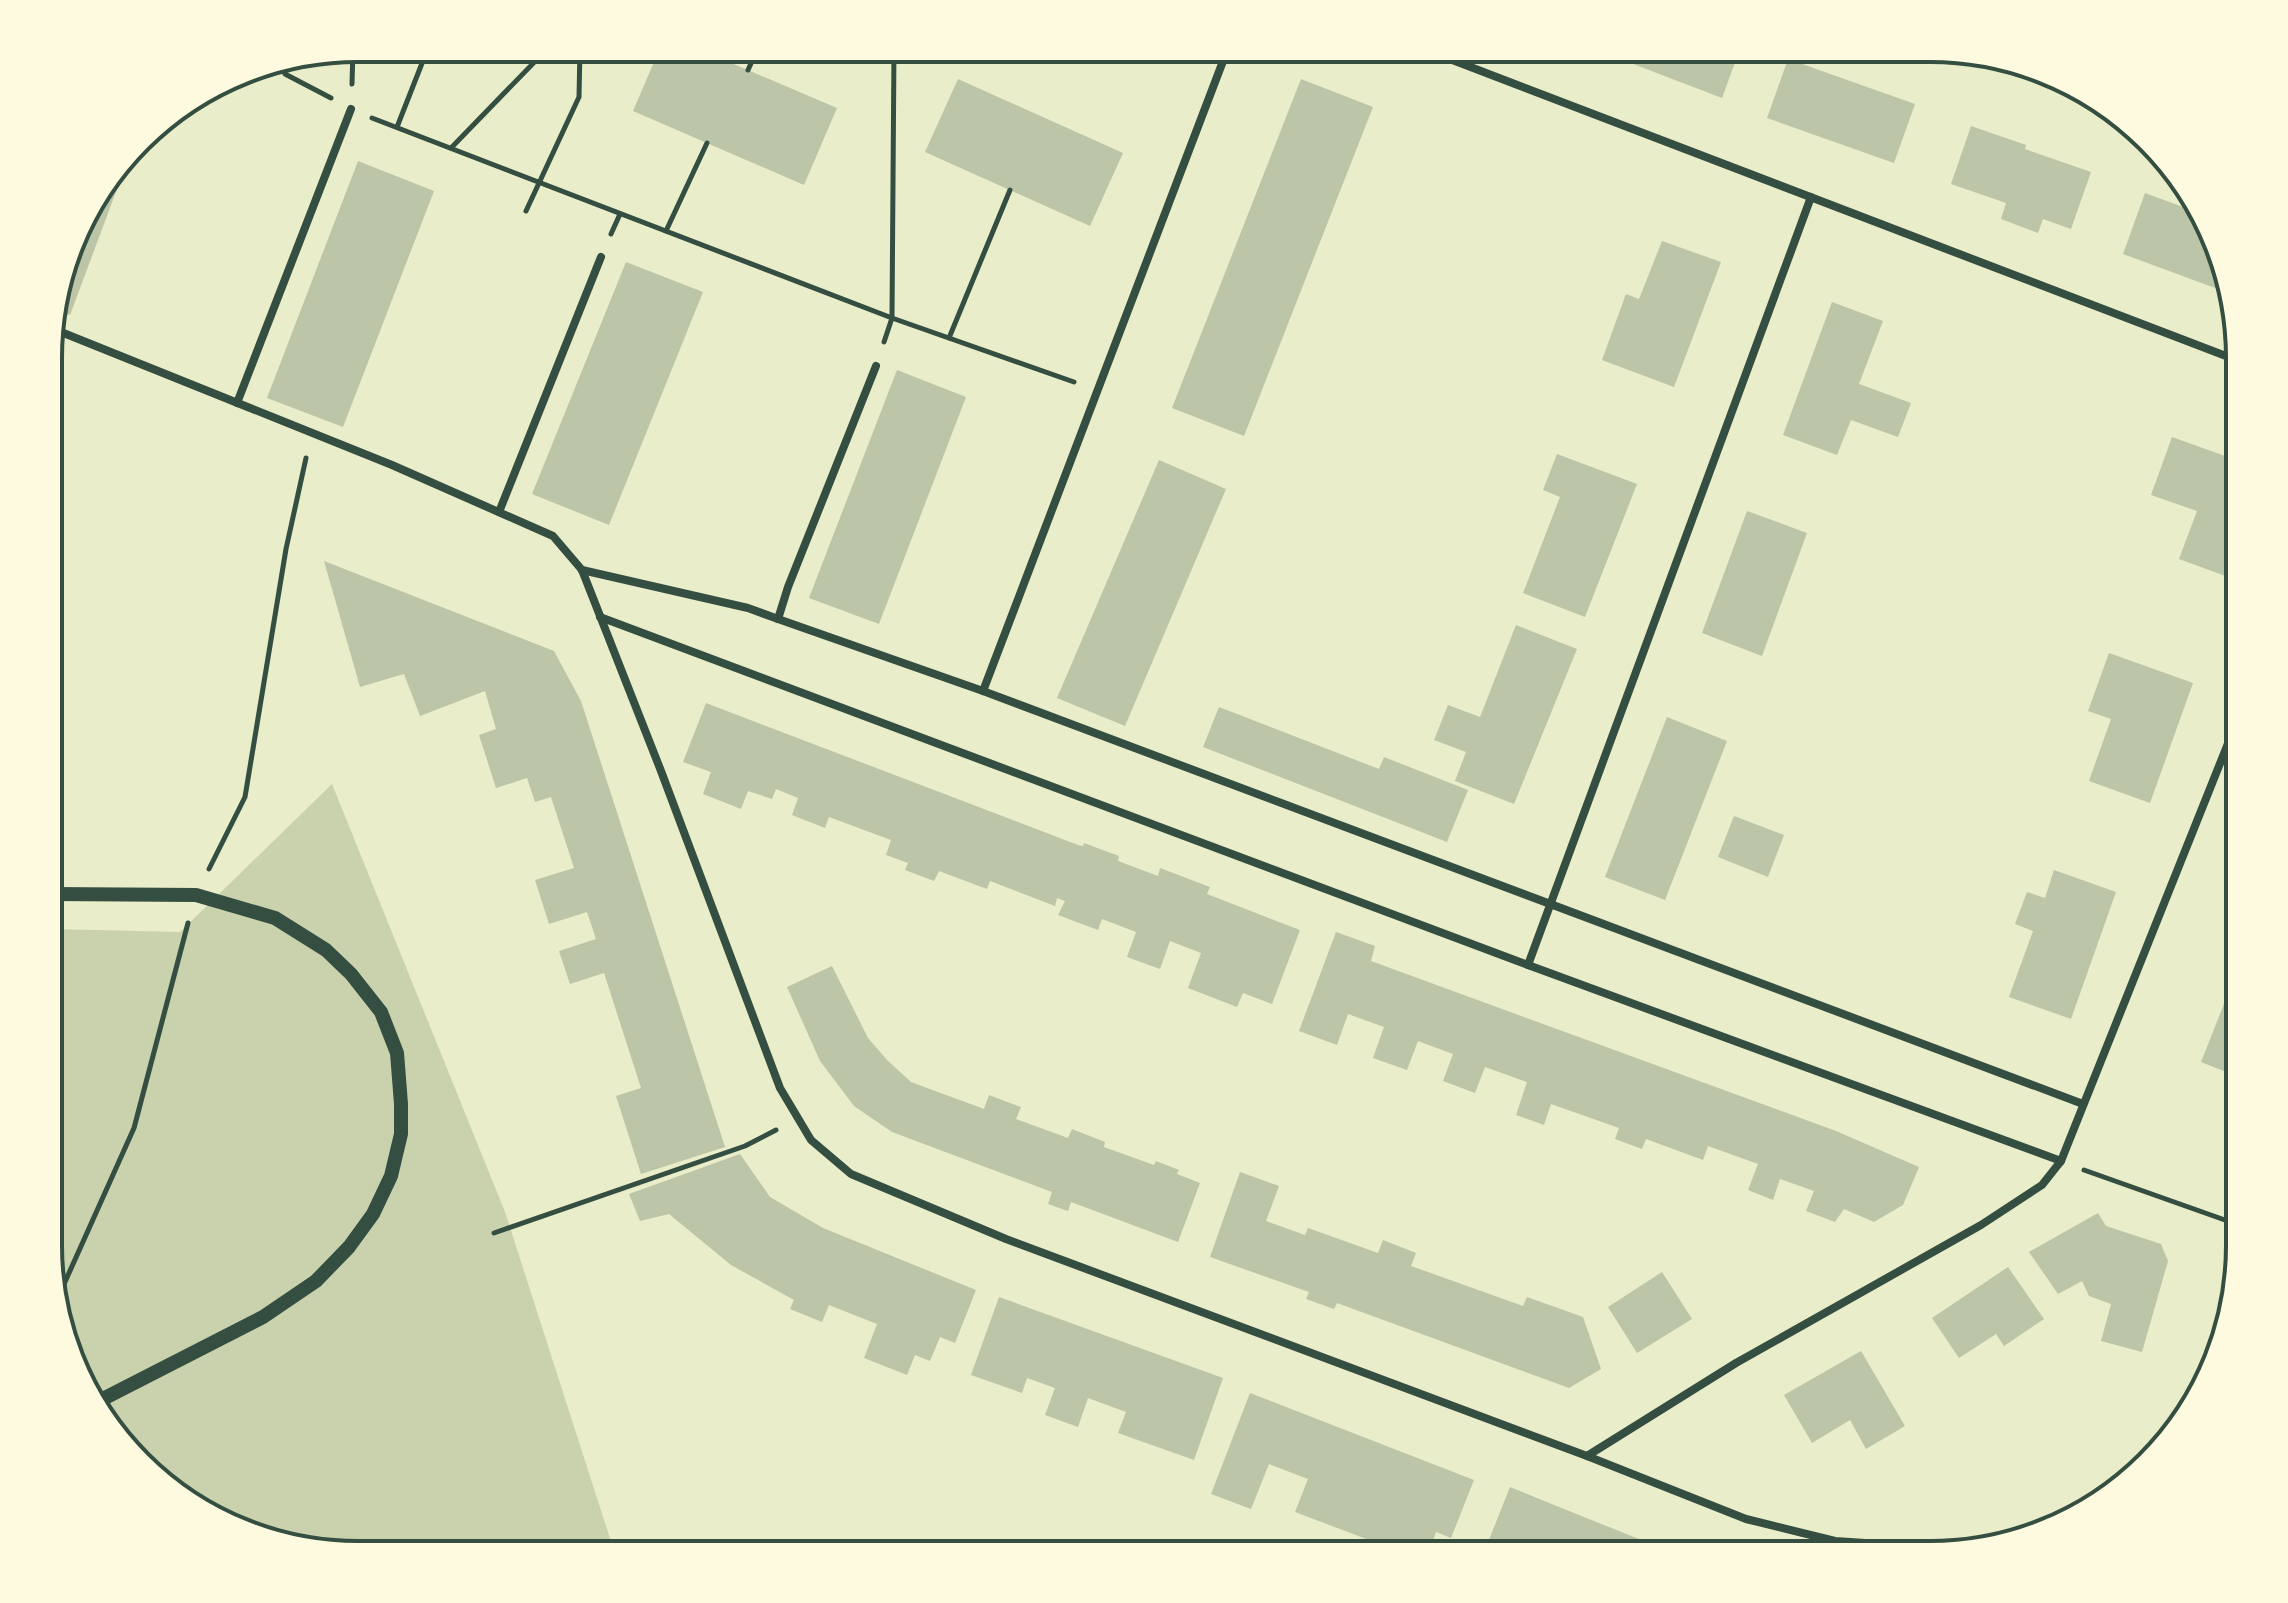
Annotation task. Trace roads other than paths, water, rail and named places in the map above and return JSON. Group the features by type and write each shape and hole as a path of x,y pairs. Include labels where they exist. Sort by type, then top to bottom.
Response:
{"street":[{"path":"983,691 1223,62"},
{"path":"1458,62 2226,356"},
{"path":"237,403 351,109"},
{"path":"1528,965 1811,197"},
{"path":"499,512 601,257"},
{"path":"64,333 553,536 582,570 780,1088 811,1140 851,1174 1006,1239 1587,1456 1746,1519 1835,1541"},
{"path":"778,619 876,366"},
{"path":"582,570 748,608 983,691 2083,1104"},
{"path":"600,617 2061,1161"},
{"path":"1587,1456 1736,1363 1981,1225 2042,1185 2061,1161 2226,748"},
{"path":"62,894 196,895 275,918 326,950 351,974 381,1012 397,1053 401,1134 391,1176 373,1214 349,1247 316,1281 263,1317 105,1398"}]}
